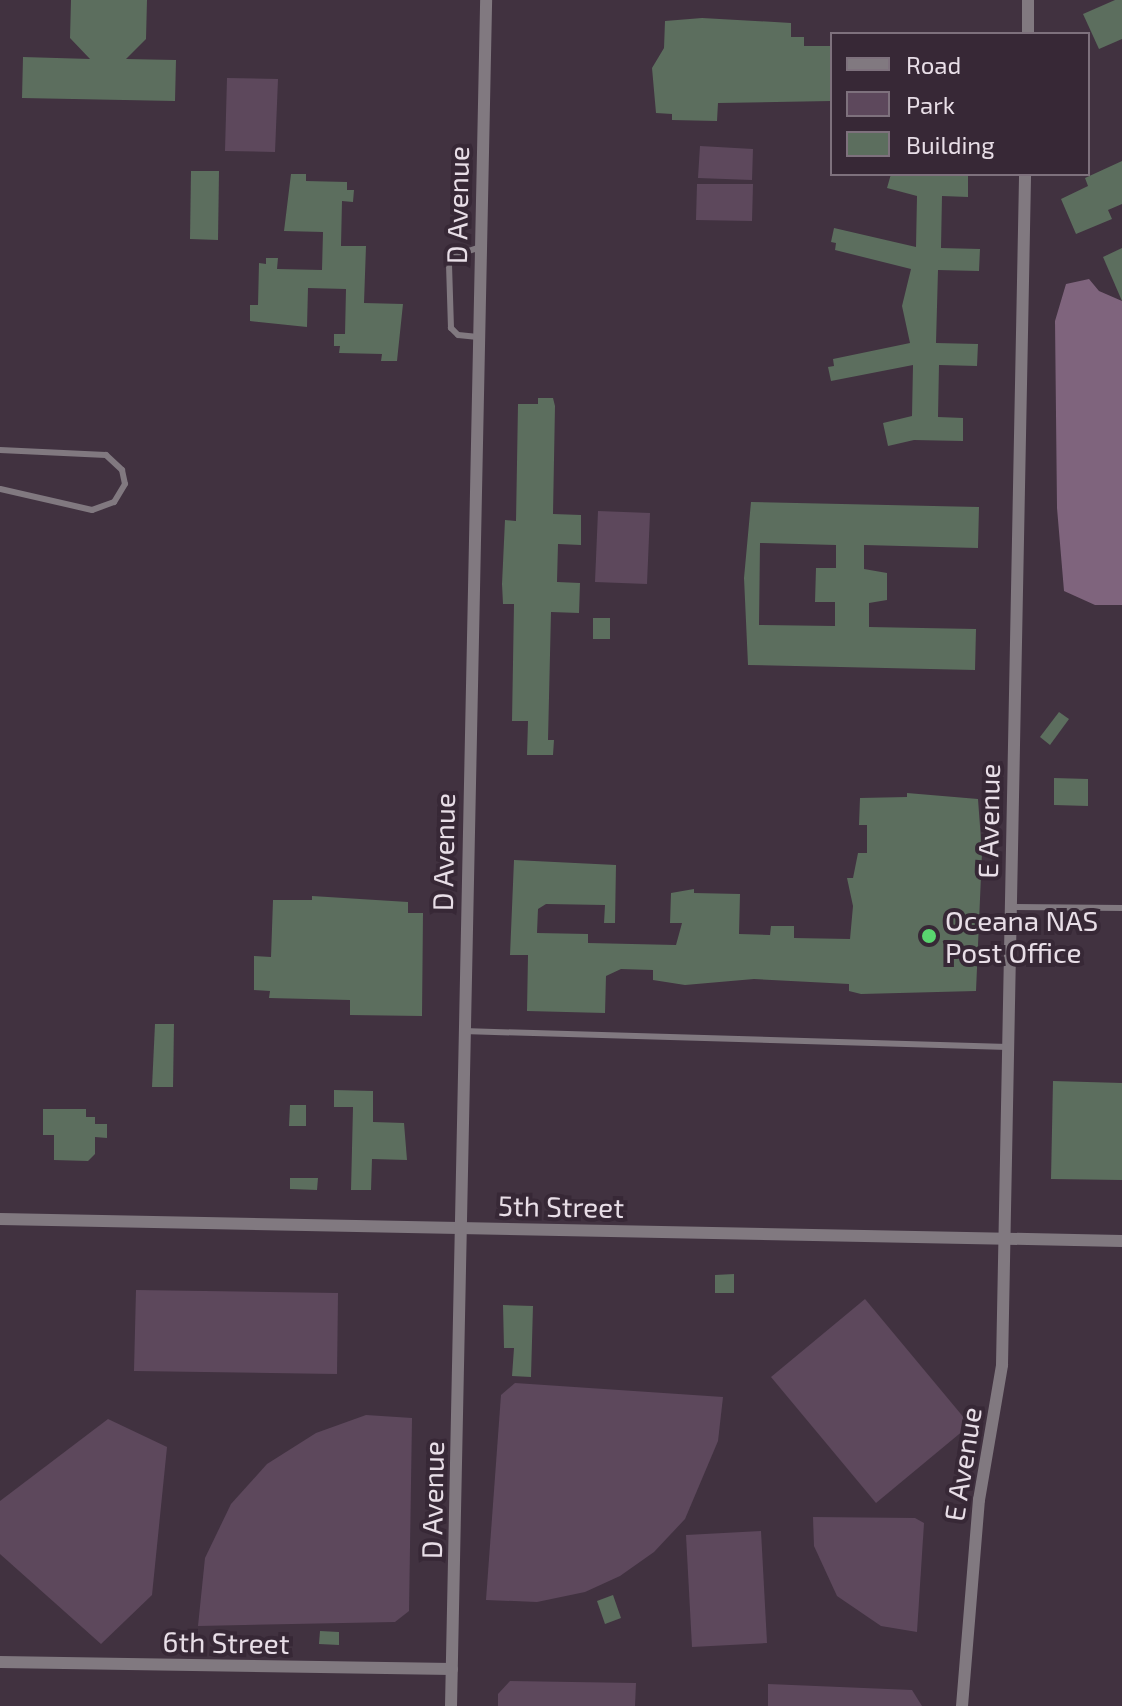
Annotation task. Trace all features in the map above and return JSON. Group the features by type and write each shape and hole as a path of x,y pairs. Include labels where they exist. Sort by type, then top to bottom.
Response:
{"street":[{"name":"D Avenue","path":"451,1706 464,1228 463,1031 486,0"},
{"path":"1028,0 1028,32"},
{"name":"E Avenue","path":"962,1706 979,1500 1002,1365 1025,176"},
{"name":"5th Street","path":"0,1219 1122,1241"},
{"name":"6th Street","path":"0,1662 452,1669"}],"lane":[{"path":"478,337 458,335 451,328 449,263 480,247"},
{"path":"0,450 106,455 122,470 125,484 114,502 92,510 0,489"},
{"path":"1011,907 1122,908"},
{"path":"463,1031 1008,1047"}],"green space":[{"path":"227,78 278,79 275,152 225,151"},
{"path":"700,146 753,149 752,180 698,178"},
{"path":"697,184 753,184 752,221 696,220"},
{"path":"598,511 650,513 647,584 595,582"},
{"path":"136,1290 338,1293 337,1374 134,1371"},
{"path":"865,1299 970,1425 876,1503 771,1377"},
{"path":"515,1383 723,1397 718,1441 685,1519 654,1552 620,1576 585,1592 537,1602 486,1600 501,1395"},
{"path":"366,1415 412,1418 409,1611 395,1622 198,1626 205,1558 231,1504 267,1464 316,1433"},
{"path":"108,1419 167,1447 152,1595 101,1644 0,1554 0,1501"},
{"path":"813,1517 915,1518 924,1523 917,1632 881,1626 837,1596 814,1546"},
{"path":"761,1531 767,1643 692,1647 686,1535"},
{"path":"510,1681 636,1683 635,1706 498,1706 498,1694"},
{"path":"768,1684 912,1690 922,1706 768,1706"}],"shaded area":[{"path":"1089,279 1099,291 1122,301 1122,605 1095,605 1064,591 1057,508 1055,321 1066,284"}],"building":[{"path":"71,0 147,0 146,39 126,59 176,60 175,101 22,98 23,57 90,59 70,38"},
{"path":"1122,0 1122,39 1099,49 1083,14"},
{"path":"702,18 791,23 791,37 804,37 804,46 830,46 830,101 718,103 717,121 672,120 672,114 656,113 652,68 664,48 665,21"},
{"path":"1122,161 1122,204 1108,210 1112,219 1076,234 1061,199 1088,186 1085,178"},
{"path":"191,171 219,171 218,240 190,239"},
{"path":"291,174 306,174 306,181 347,182 347,190 354,190 353,202 342,201 341,246 366,246 364,303 403,304 397,361 381,361 382,354 339,353 340,346 334,346 334,334 345,334 346,289 308,288 307,327 250,321 250,305 258,305 259,263 266,264 266,258 278,258 277,269 322,270 323,232 284,231"},
{"path":"890,176 968,176 968,197 942,196 941,248 980,249 979,271 938,270 936,343 978,344 977,366 939,365 938,417 963,418 963,441 914,440 888,446 883,423 912,416 913,365 831,381 828,367 834,366 833,359 910,343 902,306 911,269 835,250 836,243 831,242 834,228 916,247 917,196 887,188"},
{"path":"1122,248 1122,301 1103,257"},
{"path":"538,398 553,398 555,406 553,514 581,515 581,545 558,544 557,582 580,583 579,613 551,612 548,740 554,740 553,755 527,755 528,721 512,721 514,604 503,604 502,584 505,520 516,521 518,404 538,404"},
{"path":"751,502 979,507 978,548 864,545 864,569 887,573 887,600 869,603 869,627 976,629 975,670 748,665 744,578","holes":["760,543 836,545 836,568 816,568 815,602 835,602 835,626 759,625"]},
{"path":"593,618 610,618 610,639 593,639"},
{"path":"1059,712 1069,719 1050,745 1040,737"},
{"path":"1054,778 1088,779 1088,806 1054,805"},
{"path":"907,793 978,799 982,853 976,991 861,994 849,991 849,984 754,979 685,985 653,980 653,970 621,969 606,976 605,1013 527,1011 528,955 510,955 514,860 616,865 615,923 604,923 605,905 546,904 538,909 537,933 588,934 588,943 676,945 682,923 670,923 671,893 694,889 694,893 740,894 739,934 770,935 771,926 794,926 794,938 850,939 853,906 847,878 853,878 858,853 867,853 867,825 859,825 860,798 907,797"},
{"path":"312,896 408,902 408,913 423,913 422,1016 350,1015 350,1000 269,998 270,991 254,990 254,956 271,957 273,900 312,900"},
{"path":"155,1024 174,1024 173,1087 152,1087"},
{"path":"1053,1081 1122,1083 1122,1180 1051,1179"},
{"path":"334,1090 373,1091 373,1122 404,1123 407,1160 372,1159 371,1190 351,1190 353,1107 334,1107"},
{"path":"290,1105 306,1105 306,1126 289,1126"},
{"path":"43,1109 86,1109 86,1117 95,1117 95,1124 107,1124 107,1138 95,1137 95,1154 88,1161 54,1160 54,1135 43,1135"},
{"path":"290,1178 318,1178 317,1190 290,1189"},
{"path":"734,1274 734,1293 715,1293 715,1275"},
{"path":"503,1305 533,1306 531,1377 512,1376 514,1348 504,1348"},
{"path":"613,1595 621,1618 605,1624 597,1601"},
{"path":"320,1631 339,1632 339,1645 319,1644"}],"place":[{"name":"Oceana NAS Post Office","path":"929,936"}]}
